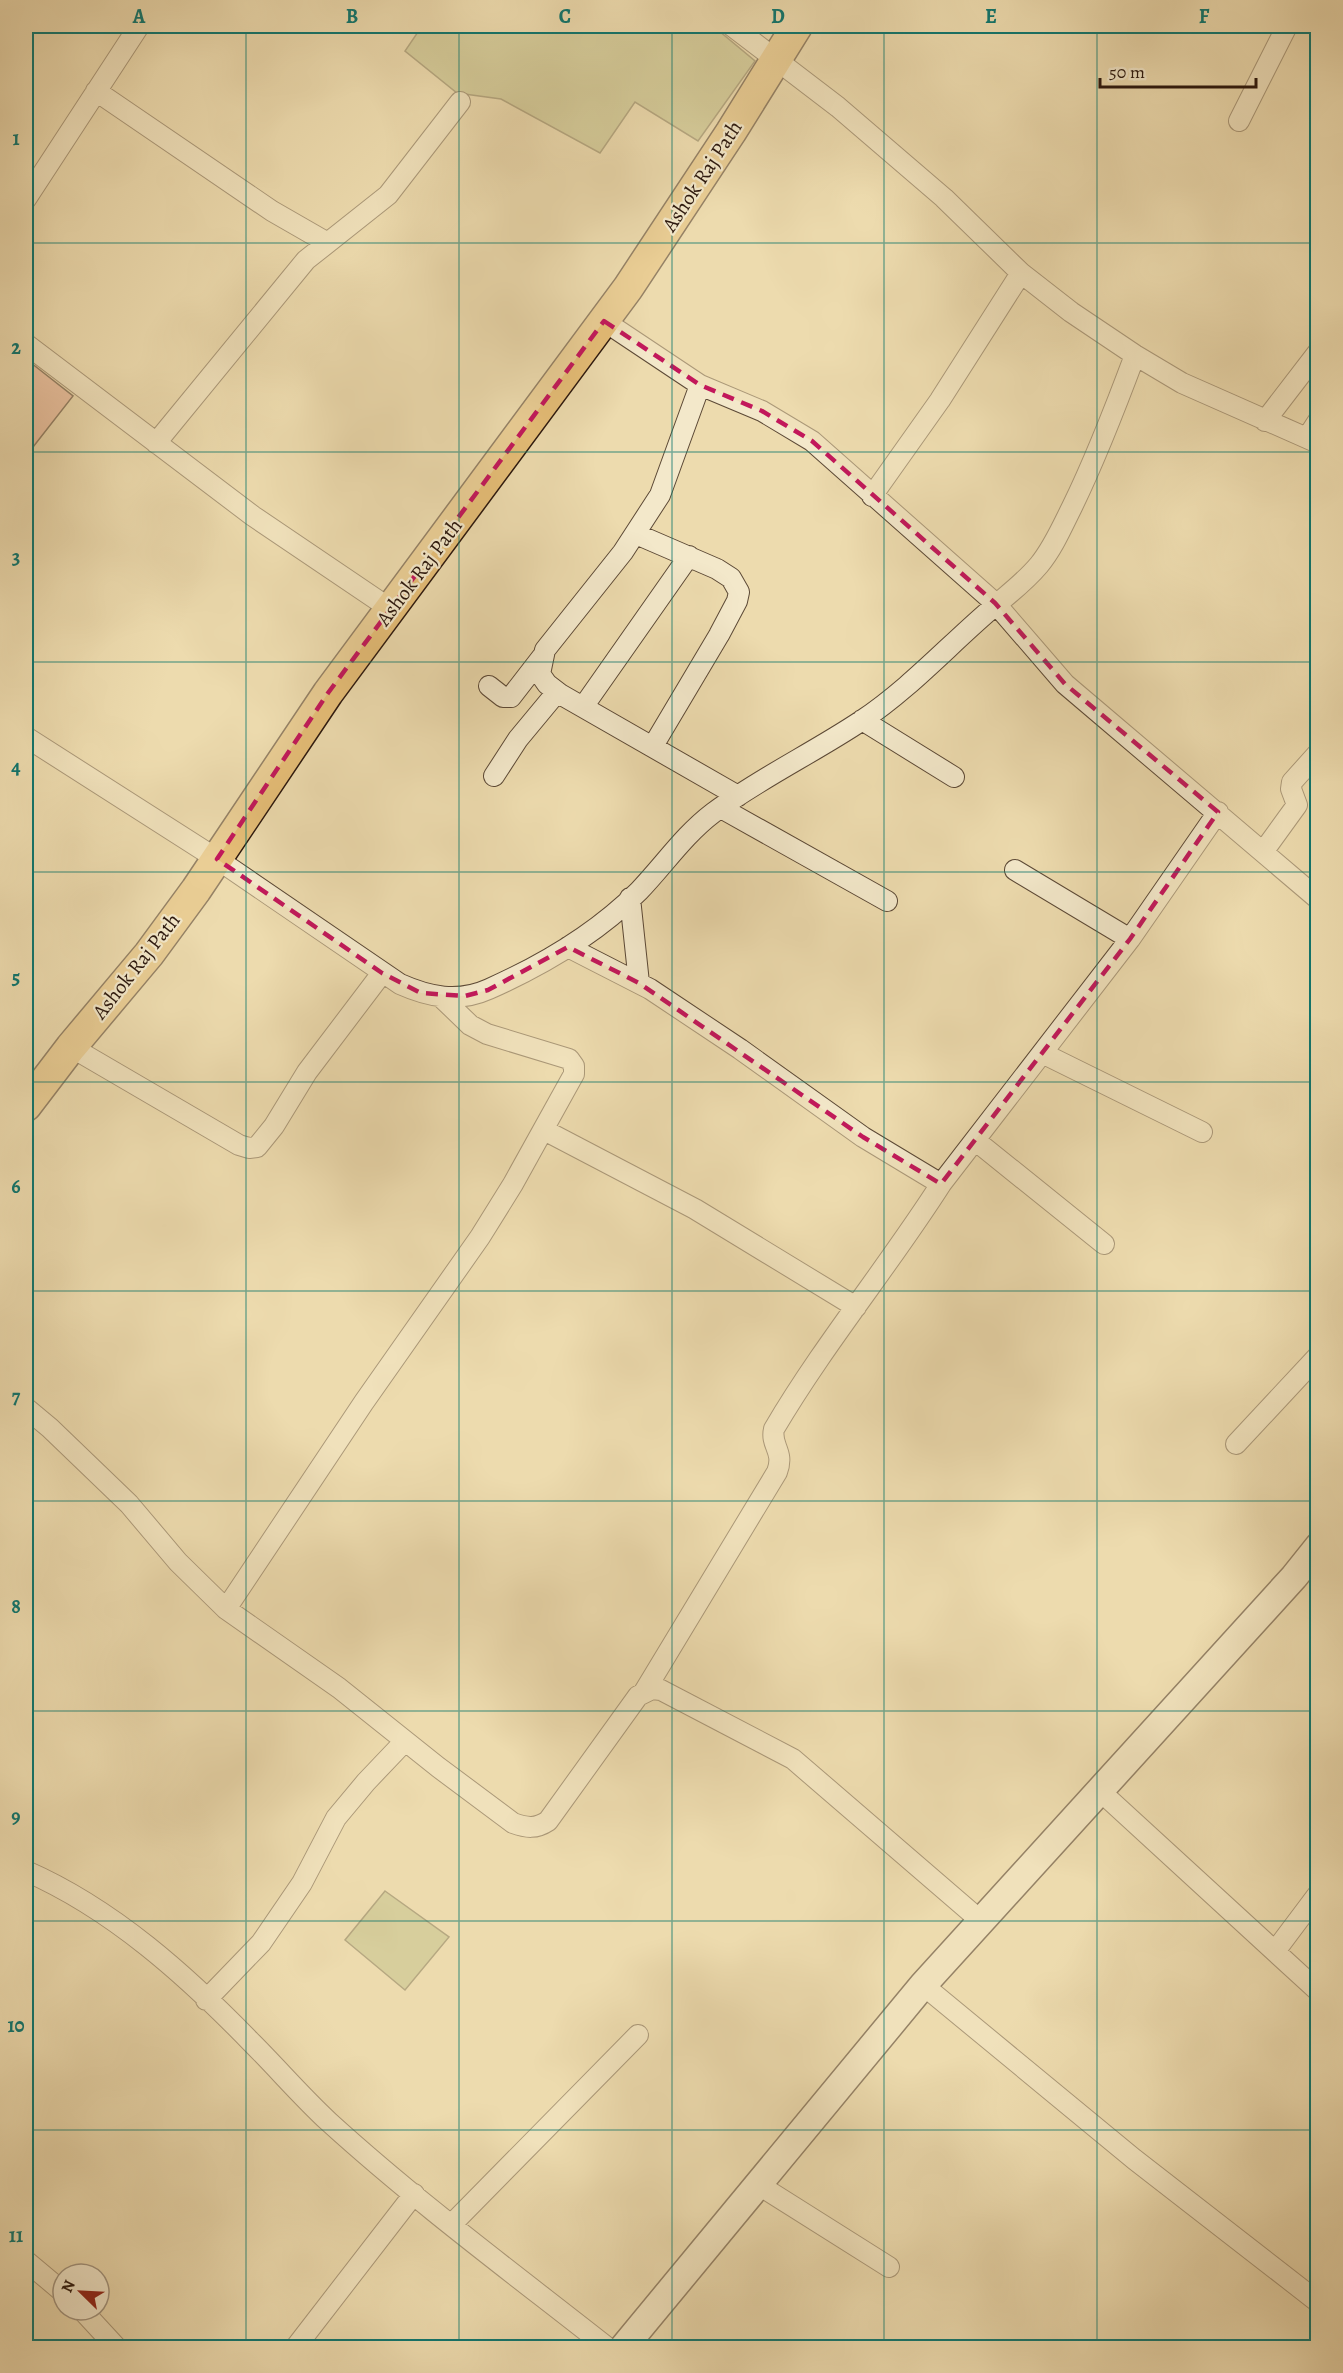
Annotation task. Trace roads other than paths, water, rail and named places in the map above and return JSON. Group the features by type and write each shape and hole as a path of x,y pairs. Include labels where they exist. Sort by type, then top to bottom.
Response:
{"main road":[{"name":"Ashok Raj Path","path":"26,1106 71,1047 149,954 217,859 328,693 392,610 604,321 797,26"},
{"path":"623,2348 923,1985 1294,1577 1317,1547"}],"street":[{"path":"26,199 139,26"},
{"path":"732,26 838,108 915,173 1021,273 1135,355 1197,390 1265,421 1314,434"},
{"path":"1239,121 1287,26"},
{"path":"96,91 272,211 326,242"},
{"path":"156,442 306,260 388,195 460,102"},
{"path":"872,496 940,400 1021,273"},
{"path":"604,321 700,385 762,411 812,441 997,605 1065,684 1121,734 1218,812 1317,899"},
{"path":"26,344 253,516 392,610"},
{"path":"1265,421 1317,352"},
{"path":"26,737 217,859 382,973 421,993 441,997 465,996 488,990 594,931 630,898 682,842 721,808 738,795 862,720 932,666 1029,575 1051,548 1095,457 1135,355"},
{"path":"489,686 503,697 511,697 636,534 660,495 672,469 700,385"},
{"path":"636,534 689,556 731,578 737,585 738,601 653,746"},
{"path":"583,707 689,556"},
{"path":"542,657 540,674 557,692 738,795"},
{"path":"494,776 518,739 557,692"},
{"path":"862,720 954,777"},
{"path":"1263,852 1296,805 1291,789 1292,782 1317,753"},
{"path":"721,808 887,901"},
{"path":"26,1408 129,1504 178,1562 226,1609 339,1688 513,1824 525,1828 538,1827 557,1810 630,1706 644,1692 777,1472 781,1455 772,1436 774,1429 856,1307 905,1241 941,1184 1044,1054 1130,939 1218,812"},
{"path":"1016,870 1130,939"},
{"path":"630,898 639,983"},
{"path":"568,947 639,983 740,1049 863,1137 941,1184"},
{"path":"71,1047 239,1145 249,1148 257,1147 274,1126 307,1072 382,973"},
{"path":"226,1609 364,1402 480,1237 544,1130 574,1074 574,1066 569,1059 487,1034 470,1025 441,997"},
{"path":"1044,1054 1202,1132"},
{"path":"544,1130 695,1209 856,1307"},
{"path":"976,1141 1104,1244"},
{"path":"1236,1444 1317,1356"},
{"path":"644,1692 661,1690 793,1759 981,1921"},
{"path":"206,2000 261,1943 302,1883 336,1818 405,1741"},
{"path":"1100,1791 1276,1950 1317,1991"},
{"path":"26,1871 48,1881 119,1924 206,2000 326,2119 451,2225 608,2348"},
{"path":"1276,1950 1317,1894"},
{"path":"923,1985 1134,2159 1317,2302"},
{"path":"451,2225 638,2035"},
{"path":"759,2185 889,2267"},
{"path":"295,2348 414,2194"},
{"path":"26,2261 51,2282"},
{"path":"93,2322 117,2348"}]}
